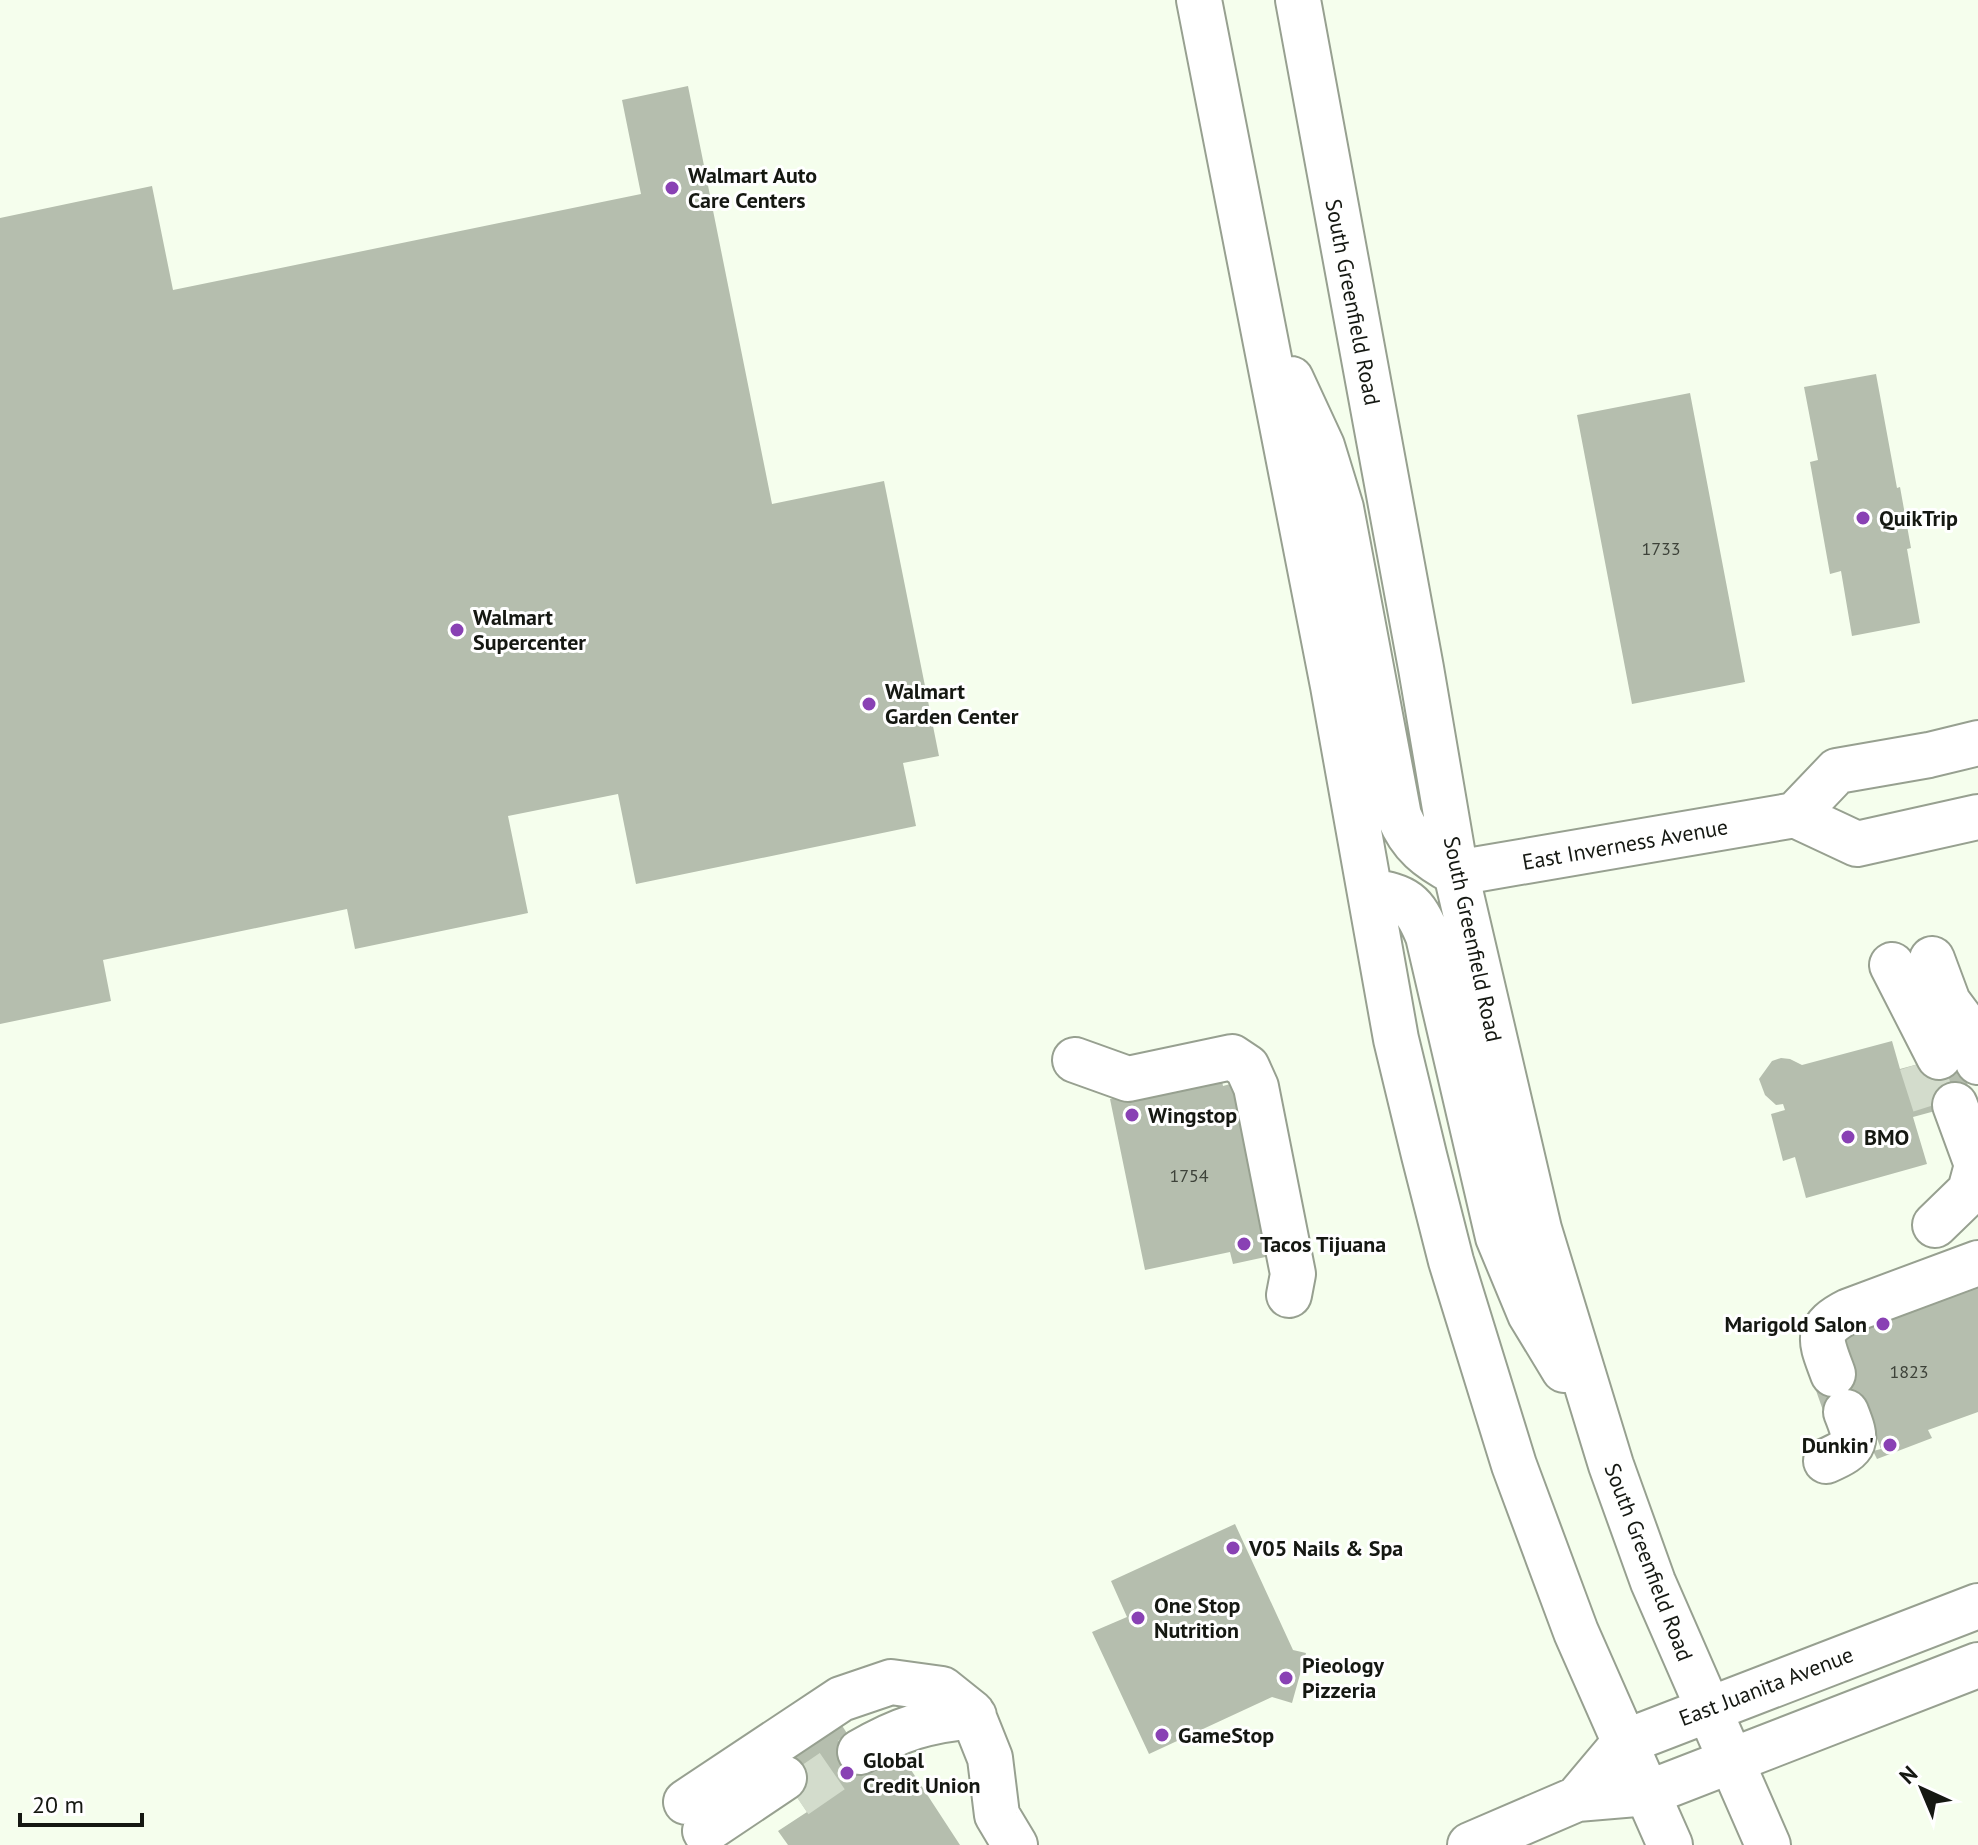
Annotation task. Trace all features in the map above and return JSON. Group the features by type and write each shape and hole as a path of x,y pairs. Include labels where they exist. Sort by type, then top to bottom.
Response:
{"main road":[{"path":"1199,0 1263,319 1396,1039 1451,1261 1514,1465 1576,1632 1670,1845"},
{"name":"South Greenfield Road","path":"1298,0 1456,873 1539,1229 1599,1427 1653,1582 1768,1845"},
{"path":"1263,319 1322,446 1341,508 1399,816 1407,836 1421,850 1456,873"},
{"path":"1978,743 1837,771 1795,815 1857,844 1978,817"},
{"name":"East Inverness Avenue","path":"1456,873 1795,815"},
{"path":"1370,891 1407,901 1419,914 1428,936 1498,1237 1530,1314 1599,1427"},
{"path":"1912,962 1968,1029 1946,1061 1917,1016 1912,962"},
{"path":"1075,1060 1128,1079 1232,1057 1247,1067 1256,1087 1293,1274 1289,1295"},
{"path":"1946,1108 1977,1165 1970,1191 1935,1225 1968,1210 1978,1200"},
{"path":"1826,1461 1847,1452 1854,1444 1855,1435 1822,1344 1823,1333 1830,1321 1978,1263"},
{"name":"East Juanita Avenue","path":"1577,1799 1625,1742 1978,1606"},
{"name":"East Juanita Avenue","path":"1470,1845 1577,1799 1648,1793 1978,1665"},
{"path":"704,1826 841,1699 891,1682 942,1689 960,1704 990,1758 997,1815 1015,1845"},
{"path":"854,1744 939,1719 960,1704"},
{"path":"704,1826 790,1787"}],"building":[{"name":"Walmart Supercenter","path":"688,86 772,504 884,481 939,756 903,763 916,826 636,884 618,794 508,816 528,913 355,949 347,909 103,960 111,1001 0,1024 0,218 152,186 173,290 641,194 622,100"},
{"name":"QuikTrip","path":"1876,374 1911,548 1907,549 1920,623 1852,636 1841,571 1830,574 1810,462 1818,460 1804,387"},
{"path":"1690,393 1745,682 1632,704 1577,415"},
{"name":"BMO","path":"1892,1041 1900,1069 1959,1053 1972,1101 1913,1117 1927,1164 1806,1198 1795,1157 1783,1161 1771,1114 1785,1110 1783,1104 1776,1105 1765,1095 1759,1079 1772,1061 1781,1058 1802,1065"},
{"path":"1221,1076 1223,1086 1234,1083 1270,1256 1233,1264 1230,1252 1145,1270 1110,1099"},
{"path":"1978,1280 1978,1412 1928,1430 1932,1438 1877,1459 1873,1451 1881,1449 1864,1405 1826,1419 1813,1382 1837,1343 1847,1339 1844,1331"},
{"path":"1235,1524 1293,1650 1306,1653 1292,1703 1272,1697 1149,1754 1092,1632 1127,1617 1111,1581"},
{"name":"Global Credit Union","path":"832,1710 870,1769 898,1750 960,1845 788,1845 778,1831 807,1812 768,1753"}],"tunnel":[{"path":"1921,1063 1936,1110"},
{"path":"796,1796 860,1752"}],"place":[{"name":"Walmart Auto Care Centers","path":"672,188"},
{"name":"QuikTrip","path":"1863,518"},
{"name":"Walmart Supercenter","path":"457,630"},
{"name":"Walmart Garden Center","path":"869,704"},
{"name":"Wingstop","path":"1132,1115"},
{"name":"BMO","path":"1848,1137"},
{"name":"Tacos Tijuana","path":"1244,1244"},
{"name":"Marigold Salon","path":"1883,1324"},
{"name":"Dunkin'","path":"1890,1445"},
{"name":"V05 Nails & Spa","path":"1233,1548"},
{"name":"One Stop Nutrition","path":"1138,1618"},
{"name":"Pieology Pizzeria","path":"1286,1678"},
{"name":"GameStop","path":"1162,1735"},
{"name":"Global Credit Union","path":"847,1773"}]}
